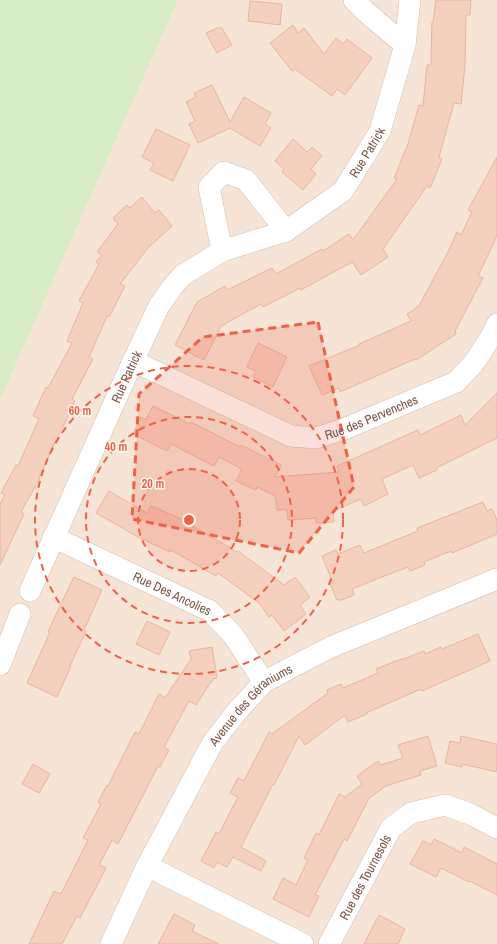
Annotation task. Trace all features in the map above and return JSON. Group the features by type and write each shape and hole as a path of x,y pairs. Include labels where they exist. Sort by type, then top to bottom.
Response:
{"street":[{"path":"354,0 405,45"},
{"name":"Rue Patrick","path":"30,591 133,361 159,306 173,286 183,275 222,251 286,231 343,191 380,131 405,45 410,0"},
{"path":"222,251 209,187 224,172 246,180 286,231"},
{"name":"Rue des Pervenches","path":"133,361 291,436 316,438 344,429 456,382 474,363 492,335 497,324"},
{"name":"Rue Des Ancolies","path":"53,538 210,611 233,635 264,682"},
{"name":"Avenue des Géraniums","path":"111,944 147,866 213,742 239,709 264,682 292,666 331,647 497,579"},
{"path":"0,665 20,614"},
{"name":"Rue des Tournesols","path":"329,944 391,828 411,813 445,805 470,814 497,828"},
{"path":"147,866 303,944"}],"highlighted area":[{"path":"318,322 354,487 299,553 132,519 139,394 203,337"}],"shaded area":[{"path":"178,0 497,0 497,944 0,944 0,400"}],"green space":[{"path":"0,0 178,0 0,400"}],"building":[{"path":"436,0 471,0 470,15 466,15 465,66 461,104 454,103 439,157 442,159 430,188 427,186 383,249 388,257 361,275 352,262 301,290 300,288 263,307 261,304 221,326 204,360 175,345 197,302 225,286 227,290 272,268 276,274 322,249 323,251 349,234 353,240 397,179 394,178 408,144 419,105 423,106 427,65 431,65 432,22"},
{"path":"250,1 282,4 280,25 248,21"},
{"path":"293,25 298,33 304,28 324,54 336,38 343,44 347,39 372,58 345,95 337,89 332,96 295,69 292,71 270,43"},
{"path":"217,28 222,28 232,45 217,53 206,33"},
{"path":"212,85 230,122 244,97 271,113 265,124 271,128 260,146 230,128 198,143 189,124 195,121 186,102 196,97 194,93"},
{"path":"156,129 190,145 173,181 150,170 154,163 142,157"},
{"path":"293,139 307,152 312,147 322,156 311,169 316,174 303,190 282,172 284,169 275,161"},
{"path":"497,157 497,236 478,276 483,278 455,331 456,334 416,360 415,359 340,392 339,388 322,395 309,366 360,345 359,344 411,321 407,314 419,306 457,232 461,235 472,212 468,210"},
{"path":"142,197 155,213 159,210 172,226 148,248 120,284 125,286 109,317 107,316 89,357 93,359 72,399 75,401 40,478 21,512 24,514 0,565 0,504 5,495 1,493 16,465 18,466 39,419 33,416 46,387 48,388 72,343 67,341 83,303 79,301 99,264 96,262 102,255 97,252 118,224 113,218 127,205 130,208"},
{"path":"258,343 287,357 273,387 253,377 256,371 247,367"},
{"path":"497,393 497,438 419,478 413,465 382,479 388,494 364,506 361,499 333,511 334,522 316,523 316,518 288,520 287,510 277,510 275,496 257,487 256,490 236,481 242,469 219,457 214,466 171,444 167,451 133,434 141,417 146,420 153,406 190,424 191,422 240,447 241,445 281,465 275,477 339,472 337,466 418,430 420,435 461,415 465,425"},
{"path":"109,491 147,513 151,506 184,520 237,552 238,551 284,585 295,577 310,597 300,605 306,614 284,631 272,615 269,617 259,603 218,573 216,576 171,550 170,552 138,537 96,513"},
{"path":"483,502 487,511 492,509 497,520 497,534 452,553 451,551 424,562 425,565 410,571 408,567 352,589 354,595 342,600 337,600 330,584 333,583 322,556 336,550 338,554 360,545 364,553 418,531 417,528"},
{"path":"74,577 102,590 57,697 27,683 50,632 48,632"},
{"path":"147,621 170,632 159,655 136,644"},
{"path":"478,634 490,661 422,691 421,689 348,722 345,715 305,745 299,736 241,847 266,861 261,871 233,857 227,867 217,862 214,868 201,861 216,832 219,834 238,797 230,793 238,778 244,781 269,732 272,734 328,693 327,690 341,684 343,688 378,673 376,669 401,659 424,651 425,654 441,647 442,649"},
{"path":"212,647 217,678 213,679 196,705 189,701 164,747 169,750 160,767 158,766 118,844 112,840 99,865 106,868 80,918 77,916 62,944 29,944 54,891 61,894 88,840 83,838 101,804 98,802 107,785 108,786 135,732 139,734 159,694 165,698 191,659 189,651"},
{"path":"428,736 437,766 420,771 421,775 386,786 369,798 347,841 344,839 315,895 319,896 309,917 273,899 283,878 296,885 308,860 304,858 316,833 319,835 339,794 345,797 362,784 357,776 378,761 381,765 403,758 398,745"},
{"path":"461,736 497,744 497,772 462,764 462,767 445,763 450,741 460,743"},
{"path":"33,764 50,774 39,793 22,784"},
{"path":"434,839 462,853 464,847 497,864 497,895 441,868 436,877 410,864 423,841 431,845"},
{"path":"174,914 195,925 192,931 219,944 158,944"},
{"path":"379,915 405,929 398,944 364,944"}]}
